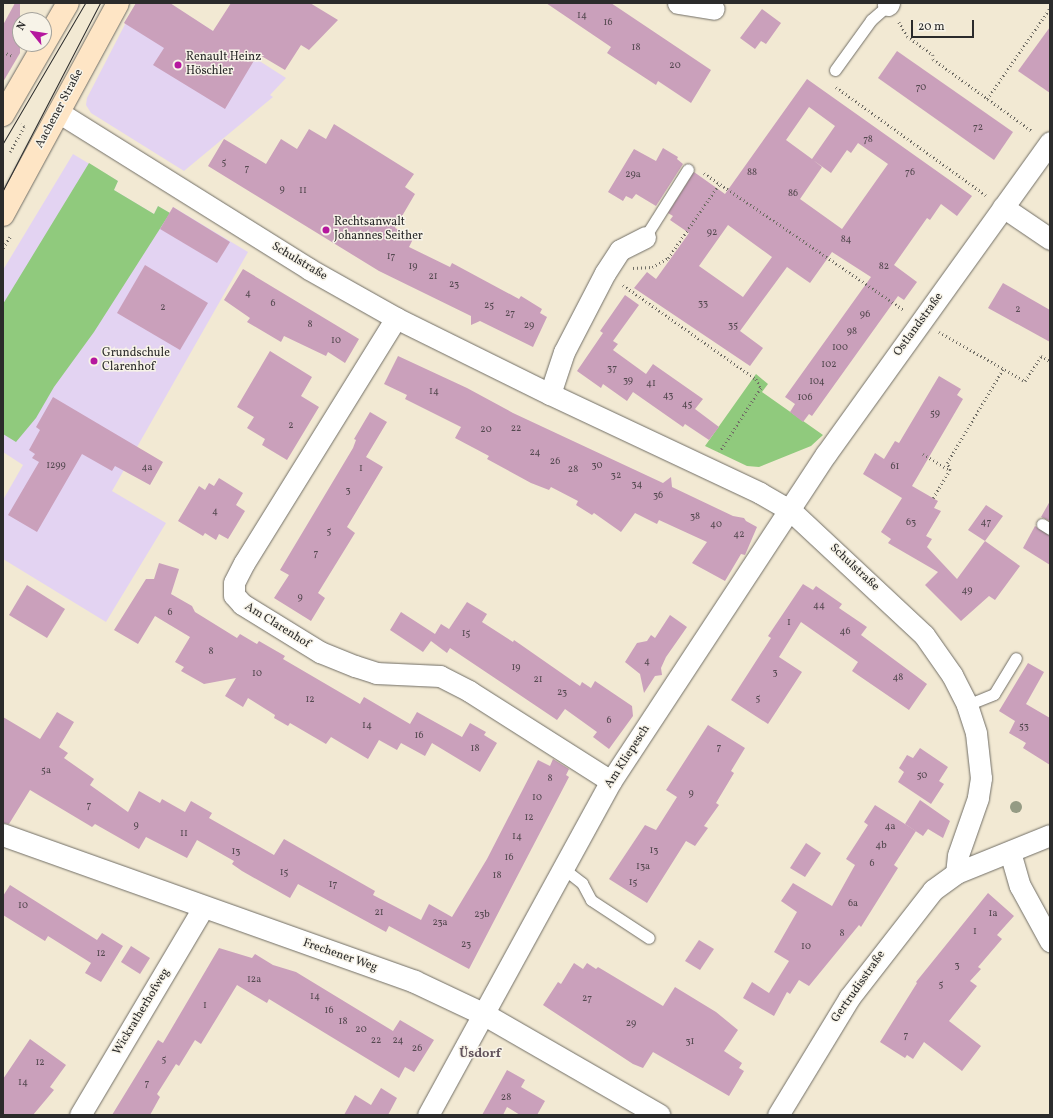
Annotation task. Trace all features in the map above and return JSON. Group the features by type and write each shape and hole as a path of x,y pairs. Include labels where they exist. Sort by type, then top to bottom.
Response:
{"main road":[{"path":"3,115 68,3"},
{"name":"Aachener Straße","path":"3,215 118,3"}],"street":[{"path":"678,3 714,9"},
{"name":"Schulstraße","path":"58,112 309,269 396,318 550,394 709,469 790,510 924,635 952,675 967,705 976,733 981,778 978,798 958,855 956,873"},
{"name":"Ostlandstraße","path":"790,510 826,454 1049,143"},
{"path":"1003,207 1050,239"},
{"path":"550,394 564,352 605,273 620,250 645,237"},
{"name":"Am Clarenhof","path":"396,318 244,563 234,582 234,595 242,604 320,652 355,666 376,673 440,676 469,691 611,782"},
{"name":"Am Kliepesch","path":"428,1115 485,1015 611,782 790,510"},
{"name":"Gertrudisstraße","path":"778,1115 849,998 933,890 956,873 1050,835"},
{"name":"Frechener Weg","path":"3,836 415,982 485,1015 659,1115"},
{"path":"1010,852 1020,886 1050,941"},
{"name":"Wickratherhofweg","path":"80,1115 203,908"}],"lane":[{"path":"835,70 871,20 889,4"},
{"path":"645,237 688,169"},
{"path":"967,705 994,694 1016,658"},
{"path":"564,870 582,883 591,900 649,938"}],"path":[{"path":"889,4 907,36 933,55 933,59 986,99 1049,143"},
{"path":"986,99 1050,8"},
{"path":"831,83 1003,207"},
{"path":"688,169 698,174 706,173 921,322 1025,381 1041,356 1050,361"},
{"path":"605,273 628,268 652,267 668,258 720,183"},
{"path":"605,273 756,379 761,388 709,469"},
{"path":"950,470 947,463 1003,368"},
{"path":"923,454 950,470"},
{"path":"933,498 950,470"}],"shaded area":[{"path":"136,3 169,3 286,78 270,95 273,97 184,171 91,113 86,105 87,98"},
{"name":"Grundschule Clarenhof","path":"73,154 118,181 114,190 154,214 158,206 170,213 173,207 248,252 112,491 166,523 106,622 3,559 3,500 23,465 3,452 3,270"}],"green space":[{"path":"89,163 118,181 114,190 154,214 158,206 170,213 94,332 54,387 36,418 16,442 3,434 3,304"},
{"path":"756,374 768,384 762,392 823,435 811,446 759,467 747,466 705,446"}],"building":[{"path":"15,3 20,3 20,12 12,12 12,52 20,53 3,82 3,25"},
{"path":"136,3 170,3 213,31 231,3 310,3 338,20 309,50 301,45 285,70 258,54 225,109 153,65 164,48 124,23"},
{"path":"546,3 611,3 711,70 691,103 658,81 656,85 607,53 611,47"},
{"path":"762,9 781,23 766,44 761,41 755,49 740,38"},
{"path":"1050,27 1050,93 1018,71"},
{"path":"897,51 1013,132 994,160 878,78"},
{"path":"807,79 972,196 957,216 941,204 930,220 927,218 894,265 917,282 904,300 898,296 812,416 809,414 803,422 790,412 795,404 785,397 871,277 832,252 810,283 787,267 740,331 763,348 750,366 634,288 647,272 656,279 689,233 670,220 673,216 668,213 694,172 725,194","holes":["809,107 835,126 812,159 786,140","858,143 888,164 842,229 800,199 822,167 813,160 831,173 847,150 851,153","728,225 772,257 743,297 699,266"]},
{"path":"334,124 414,174 405,187 415,194 395,228 414,237 409,247 450,267 452,263 519,299 521,296 542,309 540,313 547,317 533,347 480,321 471,325 471,316 379,271 208,166 224,139 266,164 281,139 297,149 309,129 326,139"},
{"path":"663,148 678,157 677,159 683,164 656,206 636,194 632,199 626,196 623,201 608,192 634,149 656,161"},
{"path":"173,207 230,242 217,263 160,229"},
{"path":"145,265 208,303 180,350 117,313"},
{"path":"243,269 359,339 345,363 328,352 326,356 284,336 281,342 247,322 250,318 224,300"},
{"path":"1003,283 1050,310 1050,342 988,308"},
{"path":"625,295 639,305 613,341 618,344 613,350 646,374 653,364 703,399 695,409 719,427 709,440 685,424 683,427 633,392 627,401 603,384 601,388 577,371 603,333 600,331"},
{"path":"270,351 312,377 301,396 319,407 287,460 262,445 265,439 247,428 254,417 237,407"},
{"path":"398,356 467,388 513,413 663,483 671,477 672,487 733,516 744,518 746,521 757,527 745,555 741,554 725,581 692,563 707,542 659,520 657,524 635,513 621,532 594,513 592,515 576,505 578,501 551,487 549,490 531,483 487,459 489,456 455,438 461,427 405,399 407,395 384,384"},
{"path":"939,376 961,389 957,395 963,399 912,486 938,501 934,508 941,511 926,536 932,539 927,547 957,579 985,541 1020,566 995,600 989,596 961,621 925,585 938,572 888,543 891,539 881,532 902,498 863,474 875,453 884,459 895,441 899,443"},
{"path":"53,397 163,462 150,485 115,466 112,471 82,454 37,532 8,515 39,462 32,458 35,454 29,450 40,430 36,427"},
{"path":"370,412 387,422 366,457 383,467 347,527 355,533 318,593 325,598 311,621 274,598 289,575 280,570 353,448 356,440 354,439"},
{"path":"219,478 243,493 236,505 245,511 228,539 219,534 216,540 205,533 203,536 178,521 199,486 205,490 209,483 214,486"},
{"path":"1050,501 1050,521 1041,517"},
{"path":"986,505 1003,516 985,541 968,530"},
{"path":"1035,526 1050,536 1050,565 1023,548"},
{"path":"159,563 179,569 171,594 192,606 195,612 237,638 240,634 257,644 259,641 285,656 283,659 360,704 364,697 410,724 417,712 462,737 470,723 486,732 484,735 497,743 480,772 432,743 425,756 401,743 397,750 379,740 368,759 331,737 326,744 290,723 288,726 274,718 275,715 248,698 243,707 225,696 236,678 204,684 181,671 184,667 175,662 190,637 155,616 138,644 114,630 146,579 154,579"},
{"path":"803,584 813,590 816,586 842,604 839,608 867,627 861,635 927,684 909,710 852,671 858,662 801,622 779,657 802,672 768,724 731,700 771,638 768,636"},
{"path":"27,585 65,609 47,638 9,615"},
{"path":"467,602 487,614 482,622 513,642 514,640 580,686 582,682 591,688 595,681 632,706 633,716 609,749 593,737 597,732 565,709 557,720 450,648 447,653 431,641 423,652 390,630 401,612 435,634 441,624 449,629"},
{"path":"670,615 687,627 666,657 661,668 662,675 655,676 644,693 640,674 625,662 637,643 647,641 651,635 655,638"},
{"path":"1028,663 1044,672 1026,704 1050,718 1050,765 1023,748 1026,743 1009,733 1015,721 999,711"},
{"path":"57,712 74,722 59,747 68,753 64,758 94,779 90,785 128,812 139,791 160,803 162,799 185,812 191,801 212,813 209,818 274,855 284,839 375,891 373,895 421,920 429,904 452,917 487,859 538,760 550,766 553,759 569,769 566,775 569,777 469,969 389,926 386,932 298,884 290,898 242,871 232,864 234,861 197,840 187,858 146,837 139,849 95,824 92,827 30,790 9,824 3,823 3,717 40,739"},
{"path":"708,725 745,748 731,771 734,773 716,803 719,805 704,826 708,828 695,846 686,841 647,903 609,879 645,825 656,830 677,797 666,790"},
{"path":"920,748 948,767 939,781 944,784 931,804 898,782 904,772 899,768 907,755 913,758"},
{"path":"920,800 950,821 943,838 928,829 923,836 905,824"},
{"path":"875,805 916,831 894,865 898,868 861,927 859,925 809,986 799,980 790,994 787,992 774,1016 743,998 752,982 769,993 789,961 774,952 797,912 781,901 793,883 832,906 855,865 846,859 868,825 864,822"},
{"path":"806,843 821,853 805,877 790,868"},
{"path":"10,885 97,940 102,933 123,946 101,982 85,973 91,963 48,936 45,941 3,915 3,896"},
{"path":"988,893 1014,916 997,935 1002,939 978,967 981,969 970,981 977,986 949,1021 981,1046 962,1071 924,1042 913,1059 907,1055 905,1058 880,1042 917,983 916,982"},
{"path":"699,940 714,949 700,970 685,961"},
{"path":"131,946 150,958 140,974 121,962"},
{"path":"219,948 252,958 255,954 273,965 296,972 393,1031 400,1020 434,1040 414,1072 405,1067 399,1078 269,999 267,1003 237,985 201,1044 195,1040 179,1066 176,1064 157,1094 160,1097 150,1115 112,1115 158,1040 163,1043"},
{"path":"574,963 583,969 587,963 596,969 598,967 663,1006 675,987 716,1012 738,1030 724,1051 742,1063 739,1068 744,1071 729,1096 653,1052 643,1068 633,1064 543,1005 558,982 561,984"},
{"path":"30,1039 66,1065 50,1087 54,1090 33,1115 3,1115 3,1079"},
{"path":"507,1070 525,1080 521,1087 545,1101 537,1115 520,1115 507,1107 503,1115 482,1115"},
{"path":"381,1088 397,1098 388,1115 344,1115 355,1095 371,1105"}],"tram line":[{"path":"3,143 85,3"},
{"path":"3,190 100,3"}],"place":[{"name":"Renault Heinz Höschler","path":"178,65"},
{"name":"Rechtsanwalt Johannes Seither","path":"326,230"},
{"name":"Grundschule Clarenhof","path":"94,361"}],"district":[{"name":"Üsdorf","path":"480,1054"}]}
